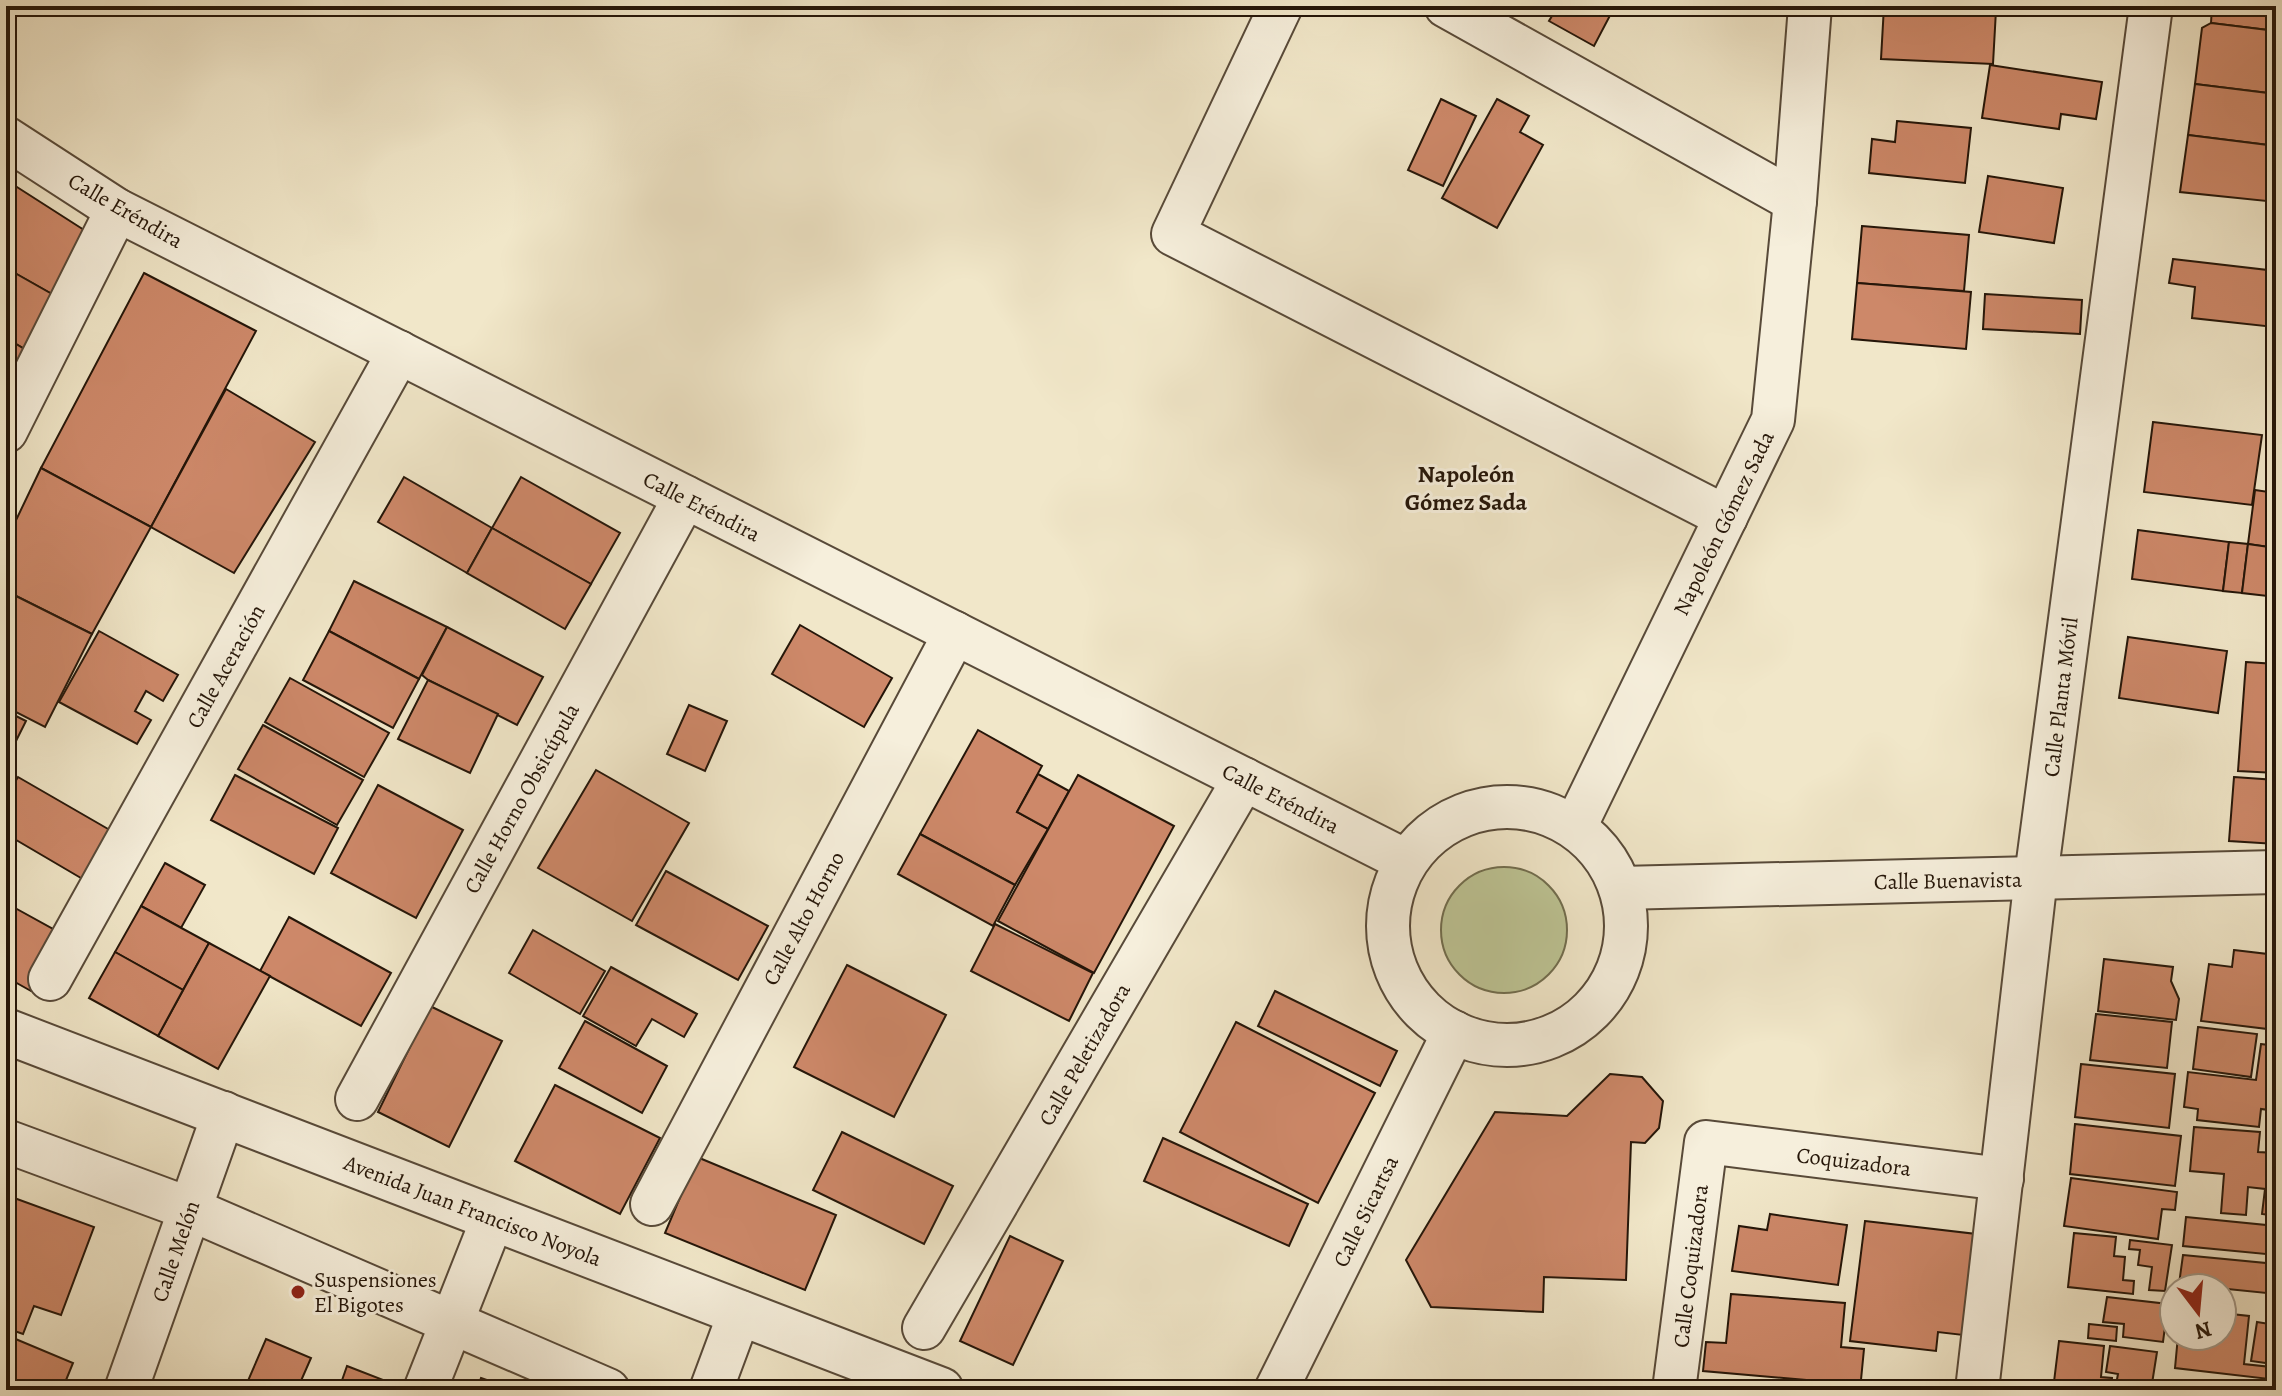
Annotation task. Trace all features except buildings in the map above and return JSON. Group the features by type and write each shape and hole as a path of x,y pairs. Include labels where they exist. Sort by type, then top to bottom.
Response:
{"street":[{"path":"1281,6 1173,234 1726,517"},
{"path":"1446,6 1795,201"},
{"name":"Napoleón Gómez Sada","path":"1575,827 1773,420 1795,201 1810,6"},
{"name":"Calle Planta Móvil","path":"1977,1390 2036,877 2151,6"},
{"name":"Calle Eréndira","path":"6,138 117,210 1406,861"},
{"path":"6,431 117,210"},
{"name":"Calle Aceración","path":"50,979 399,352"},
{"name":"Calle Horno Obsicúpula","path":"357,1099 685,497"},
{"name":"Calle Alto Horno","path":"652,1204 955,633"},
{"name":"Calle Peletizadora","path":"924,1328 1244,779"},
{"path":"1503,806 1541,811 1575,827 1603,854 1621,888 1627,927 1620,966 1600,1001 1569,1027 1532,1042 1492,1044 1454,1032 1421,1009 1399,976 1388,938 1390,898 1406,861 1432,833 1465,814 1503,806"},
{"name":"Calle Buenavista","path":"1621,888 2276,872"},
{"name":"Avenida Juan Francisco Noyola","path":"6,1031 941,1390"},
{"name":"Calle Sicartsa","path":"1276,1390 1454,1032"},
{"name":"Calle Melón","path":"126,1390 224,1113"},
{"path":"6,1141 190,1209 608,1390"},
{"name":"Coquizadora","path":"1706,1142 2002,1179"},
{"name":"Calle Coquizadora","path":"1674,1390 1706,1142"},
{"path":"425,1390 493,1218"},
{"path":"711,1390 740,1312"}],"green space":[{"path":"1504,867 1528,872 1548,886 1562,906 1567,930 1562,954 1548,974 1528,988 1504,993 1480,988 1460,974 1446,954 1441,930 1446,906 1460,886 1480,872"}],"place":[{"name":"Suspensiones El Bigotes","path":"298,1292"}],"district":[{"name":"Napoleón Gómez Sada","path":"1466,488"}]}
